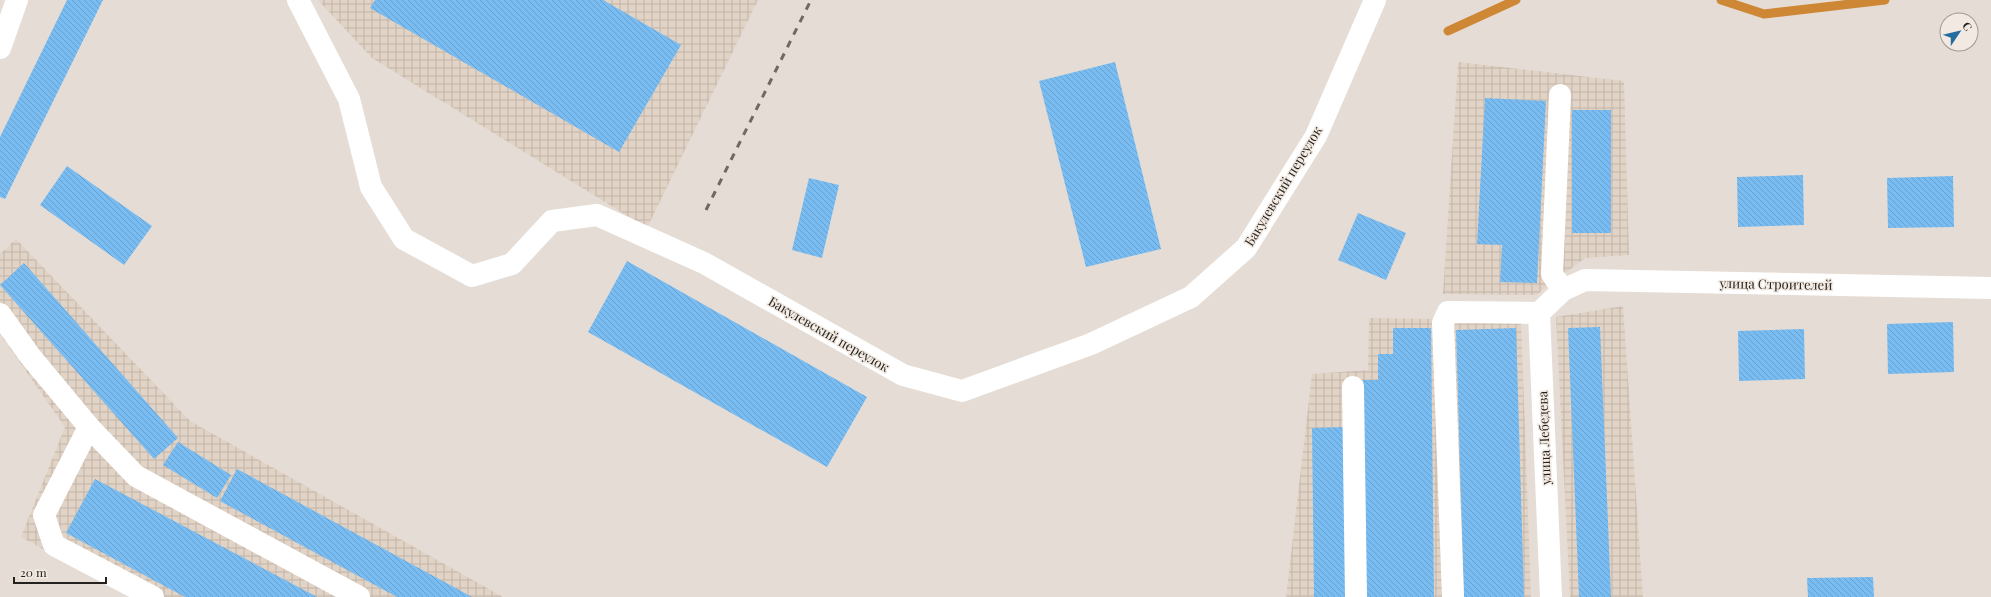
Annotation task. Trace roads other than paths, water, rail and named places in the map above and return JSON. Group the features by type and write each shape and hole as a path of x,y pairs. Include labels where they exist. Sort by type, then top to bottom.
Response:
{"street":[{"path":"0,48 17,0"},
{"name":"Бакулевский переулок","path":"298,0 349,99 371,187 404,239 472,276 512,264 552,222 597,215 704,263 903,375 962,391 1092,344 1191,297 1246,248 1316,136 1376,0"},
{"path":"1453,597 1443,323 1448,312 1539,312 1563,290 1552,274 1560,95"},
{"name":"улица Строителей","path":"1563,290 1585,280 1991,288"},
{"name":"улица Лебедева","path":"1539,312 1551,597"},
{"path":"0,314 30,356 89,427 136,476 359,597"},
{"path":"1353,387 1356,597"},
{"path":"89,427 44,514 54,545 153,597"}],"waterway":[{"path":"1448,31 1516,0"},
{"path":"1721,0 1764,14 1885,0"}],"railway":[{"path":"706,210 811,0"}]}
